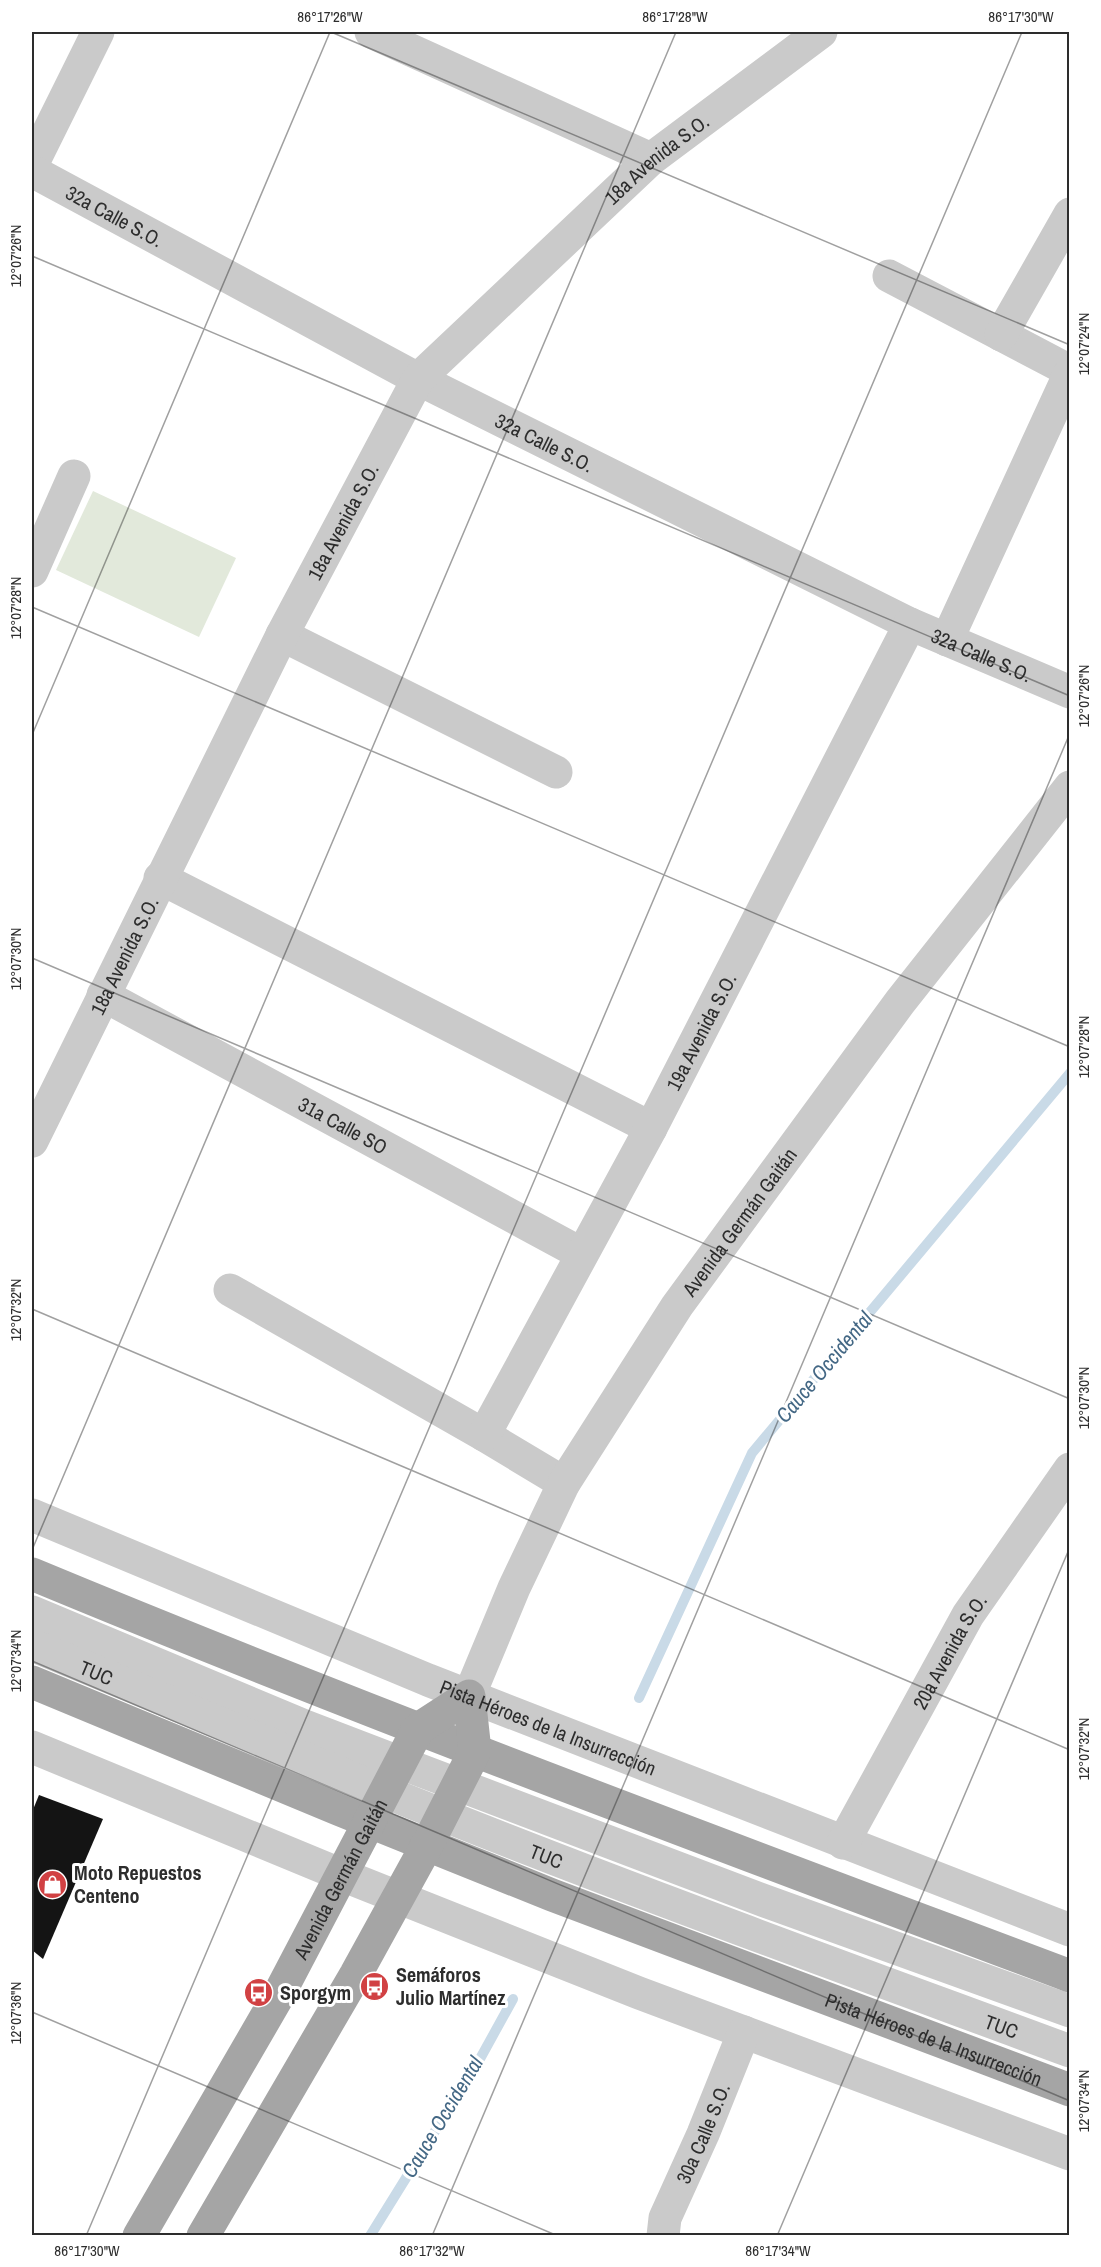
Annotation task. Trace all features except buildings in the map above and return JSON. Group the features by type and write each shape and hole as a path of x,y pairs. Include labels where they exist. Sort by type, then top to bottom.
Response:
{"main road":[{"path":"32,1574 188,1639 418,1729 1070,1976"},
{"name":"Pista Héroes de la Insurrección","path":"32,1682 369,1822 563,1899 1070,2090"},
{"path":"418,1729 469,1696"},
{"name":"Avenida Germán Gaitán","path":"469,1696 475,1751"},
{"name":"Avenida Germán Gaitán","path":"139,2235 277,1998 418,1729"},
{"path":"203,2235 356,1974 427,1845 475,1751"}],"street":[{"path":"32,165 98,32"},
{"path":"371,32 651,159"},
{"name":"18a Avenida S.O.","path":"32,1141 282,635 418,379 651,159 821,32"},
{"name":"32a Calle S.O.","path":"32,171 418,379 910,624 1070,692"},
{"path":"1001,335 1070,214"},
{"path":"889,276 1070,372 947,640"},
{"path":"32,571 74,476"},
{"name":"19a Avenida S.O.","path":"484,1435 651,1128 910,624"},
{"path":"282,635 556,772"},
{"name":"Avenida Germán Gaitán","path":"469,1696 514,1588 564,1483 684,1296 900,1002 1070,787"},
{"path":"160,878 651,1128"},
{"name":"31a Calle SO","path":"103,995 582,1254"},
{"path":"230,1290 564,1483"},
{"name":"20a Avenida S.O.","path":"843,1843 968,1615 1070,1469"},
{"name":"Pista Héroes de la Insurrección","path":"32,1515 469,1696 1070,1930"},
{"name":"TUC","path":"32,1612 401,1763 777,1905 1070,2011"},
{"name":"TUC","path":"32,1645 385,1792 730,1926 1070,2051"},
{"path":"32,1747 342,1875 639,1993 1070,2154"},
{"name":"30a Calle S.O.","path":"663,2235 665,2218 703,2134 744,2032"}],"shaded area":[{"path":"93,491 236,558 199,637 56,570"}],"waterway":[{"name":"Cauce Occidental","path":"639,1698 752,1453 1070,1073"},
{"name":"Cauce Occidental","path":"370,2236 481,2057 513,1999"}],"place":[{"name":"Moto Repuestos Centeno","path":"53,1884"},
{"name":"Semáforos Julio Martínez","path":"375,1986"},
{"name":"Sporgym","path":"259,1992"}]}
